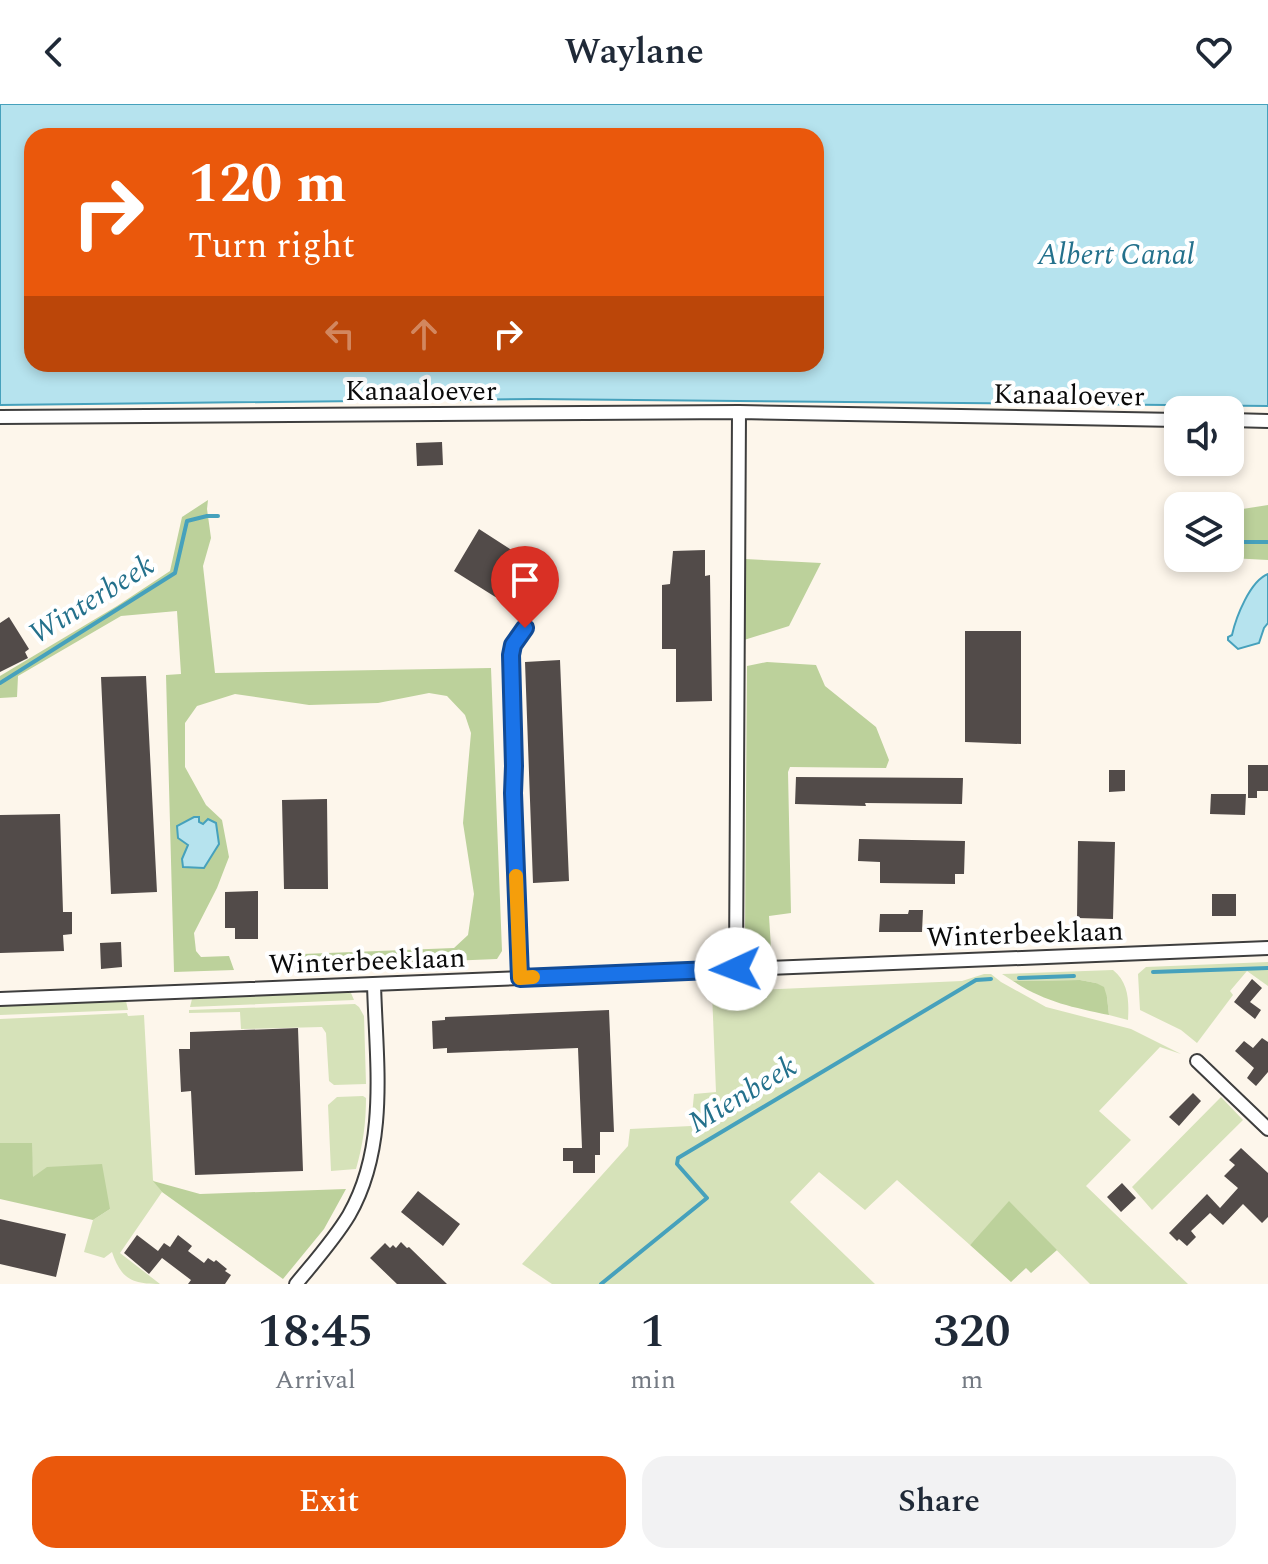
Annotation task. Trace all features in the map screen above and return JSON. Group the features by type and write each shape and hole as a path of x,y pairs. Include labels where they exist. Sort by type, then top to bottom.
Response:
{"street":[{"name":"Kanaaloever","path":"0,417 739,412 1164,420"},
{"path":"736,969 739,412"},
{"path":"1244,420 1268,421"},
{"path":"520,978 511,655 513,645 525,628"},
{"name":"Winterbeeklaan","path":"0,999 1268,948"},
{"path":"296,1284 349,1215 368,1168 378,1110 374,984"},
{"path":"1197,1061 1268,1129"}],"green space":[{"path":"208,500 211,538 203,566 215,673 491,668 502,951 497,959 277,968 277,955 454,948 468,935 474,894 463,823 471,733 465,715 447,696 429,693 378,703 309,705 235,694 197,706 185,723 185,767 206,805 222,820 229,857 194,933 196,951 201,957 229,956 234,970 174,972 166,675 181,674 177,611 121,616 18,676 17,697 0,698 0,676 170,571 182,517","holes":["199,822 203,824 204,868 183,867 182,859"]},
{"path":"1268,505 1268,560 1244,559 1244,509"},
{"path":"745,559 821,563 789,626 744,640"},
{"path":"767,662 816,665 825,686 876,727 889,760 886,768 790,767 791,913 769,916 771,948 757,952 746,942 745,933 747,666"},
{"path":"1268,962 1268,986 1247,971 1230,991 1233,995 1197,1043 1181,1030 1140,1010 1138,974 1146,967"},
{"path":"1113,970 1125,987 1128,1020 1109,1015 1107,997 1096,983 1080,980 1013,981 1002,974"},
{"path":"991,974 1046,1007 1131,1029 1181,1054 1160,1047 1099,1111 1131,1140 1086,1186 1188,1284 1090,1284 1009,1202 970,1245 897,1180 865,1210 819,1172 790,1202 875,1284 552,1284 522,1264 628,1146 630,1129 691,1126 694,1094 716,1092 712,992 962,981"},
{"path":"1080,980 1104,987 1109,1015 1048,999 1013,981"},
{"path":"348,992 354,1000 190,1007 192,999"},
{"path":"126,1001 128,1010 0,1015 0,1006"},
{"path":"355,1004 364,1016 366,1084 334,1085 329,1081 326,1033 322,1027 241,1029 240,1012 189,1013 189,1010"},
{"path":"127,1013 128,1016 144,1015 153,1180 162,1192 120,1253 160,1284 142,1283 129,1278 119,1268 112,1252 104,1258 84,1252 93,1220 110,1209 33,1177 31,1144 0,1143 0,1019"},
{"path":"337,1097 366,1098 365,1125 356,1169 331,1171 328,1105"},
{"path":"1221,1097 1243,1120 1152,1210 1132,1187"},
{"path":"0,1143 32,1143 33,1177 47,1167 102,1164 110,1209 93,1220 0,1199"},
{"path":"153,1181 200,1194 346,1189 324,1229 283,1279 162,1192"},
{"path":"1009,1201 1057,1250 1031,1273 1026,1268 1011,1282 970,1245"}],"water":[{"name":"Albert Canal","path":"0,104 1268,104 1268,406 1244,406 1244,396 1164,396 1164,405 534,399 0,405"},
{"path":"1268,574 1268,623 1259,643 1238,649 1228,637 1232,635 1240,610 1255,584"},
{"path":"199,817 199,822 203,824 208,819 216,823 219,844 204,868 183,867 182,859 188,845 178,838 177,826"}],"building":[{"path":"442,442 443,465 417,466 416,443"},
{"path":"479,529 524,558 497,598 454,571"},
{"path":"705,550 705,576 710,575 712,701 676,702 676,649 662,649 662,585 670,584 673,551"},
{"path":"9,617 29,649 25,652 28,658 0,672 0,623"},
{"path":"965,631 1021,631 1021,744 965,742"},
{"path":"560,660 569,881 533,883 525,662"},
{"path":"146,676 157,892 111,894 101,677"},
{"path":"1248,765 1268,765 1268,791 1257,791 1257,798 1248,798"},
{"path":"1109,770 1125,770 1125,791 1109,792"},
{"path":"796,777 963,778 962,804 795,804"},
{"path":"1211,794 1246,794 1245,815 1210,814"},
{"path":"327,799 328,889 284,889 282,800"},
{"path":"60,814 63,912 72,912 72,934 63,935 64,951 0,953 0,815"},
{"path":"859,839 965,841 964,874 955,874 955,884 880,883 880,862 858,861"},
{"path":"1078,841 1115,842 1113,919 1077,918"},
{"path":"258,891 258,939 235,939 235,928 225,928 225,892"},
{"path":"1212,894 1236,894 1236,916 1212,916"},
{"path":"909,910 923,910 922,932 879,932 880,914 908,914"},
{"path":"121,942 122,967 101,969 100,943"},
{"path":"1252,979 1262,988 1250,1002 1261,1010 1255,1019 1234,1002"},
{"path":"609,1010 614,1132 600,1132 600,1155 595,1155 595,1173 573,1173 573,1161 563,1161 563,1148 582,1148 578,1048 447,1053 447,1048 433,1049 432,1021 445,1020 445,1017"},
{"path":"298,1028 303,1171 195,1175 191,1091 181,1092 179,1049 190,1049 190,1032"},
{"path":"1262,1038 1268,1042 1268,1072 1256,1086 1247,1078 1254,1068 1235,1051 1244,1041 1253,1048"},
{"path":"1193,1093 1201,1101 1179,1126 1169,1117"},
{"path":"1241,1148 1268,1173 1268,1217 1262,1223 1243,1204 1223,1225 1210,1213 1191,1231 1196,1237 1187,1246 1179,1239 1177,1241 1169,1233 1207,1194 1220,1208 1238,1188 1224,1176 1235,1165 1229,1160"},
{"path":"1122,1183 1136,1198 1121,1212 1107,1197"},
{"path":"418,1191 460,1224 443,1246 401,1212"},
{"path":"0,1219 66,1234 56,1277 0,1264"},
{"path":"137,1235 158,1251 164,1243 170,1247 178,1235 192,1246 188,1251 204,1263 208,1258 214,1262 216,1260 231,1275 225,1284 188,1284 191,1280 162,1258 149,1274 124,1253"},
{"path":"401,1242 447,1284 397,1284 370,1258 385,1243 390,1248 393,1245 396,1248"}],"waterway":[{"name":"Winterbeek","path":"0,683 175,573 187,521 218,516"},
{"name":"Winterbeek","path":"1244,542 1268,542"},
{"name":"Mienbeek","path":"1153,972 1268,968"},
{"name":"Mienbeek","path":"1019,978 1074,976"},
{"name":"Mienbeek","path":"601,1284 707,1198 677,1164 678,1158 976,980 991,979"}],"slow traffic":[{"path":"516,876 520,978 533,977"}],"route":[{"path":"525,628 513,645 511,655 520,978 736,969"}]}
